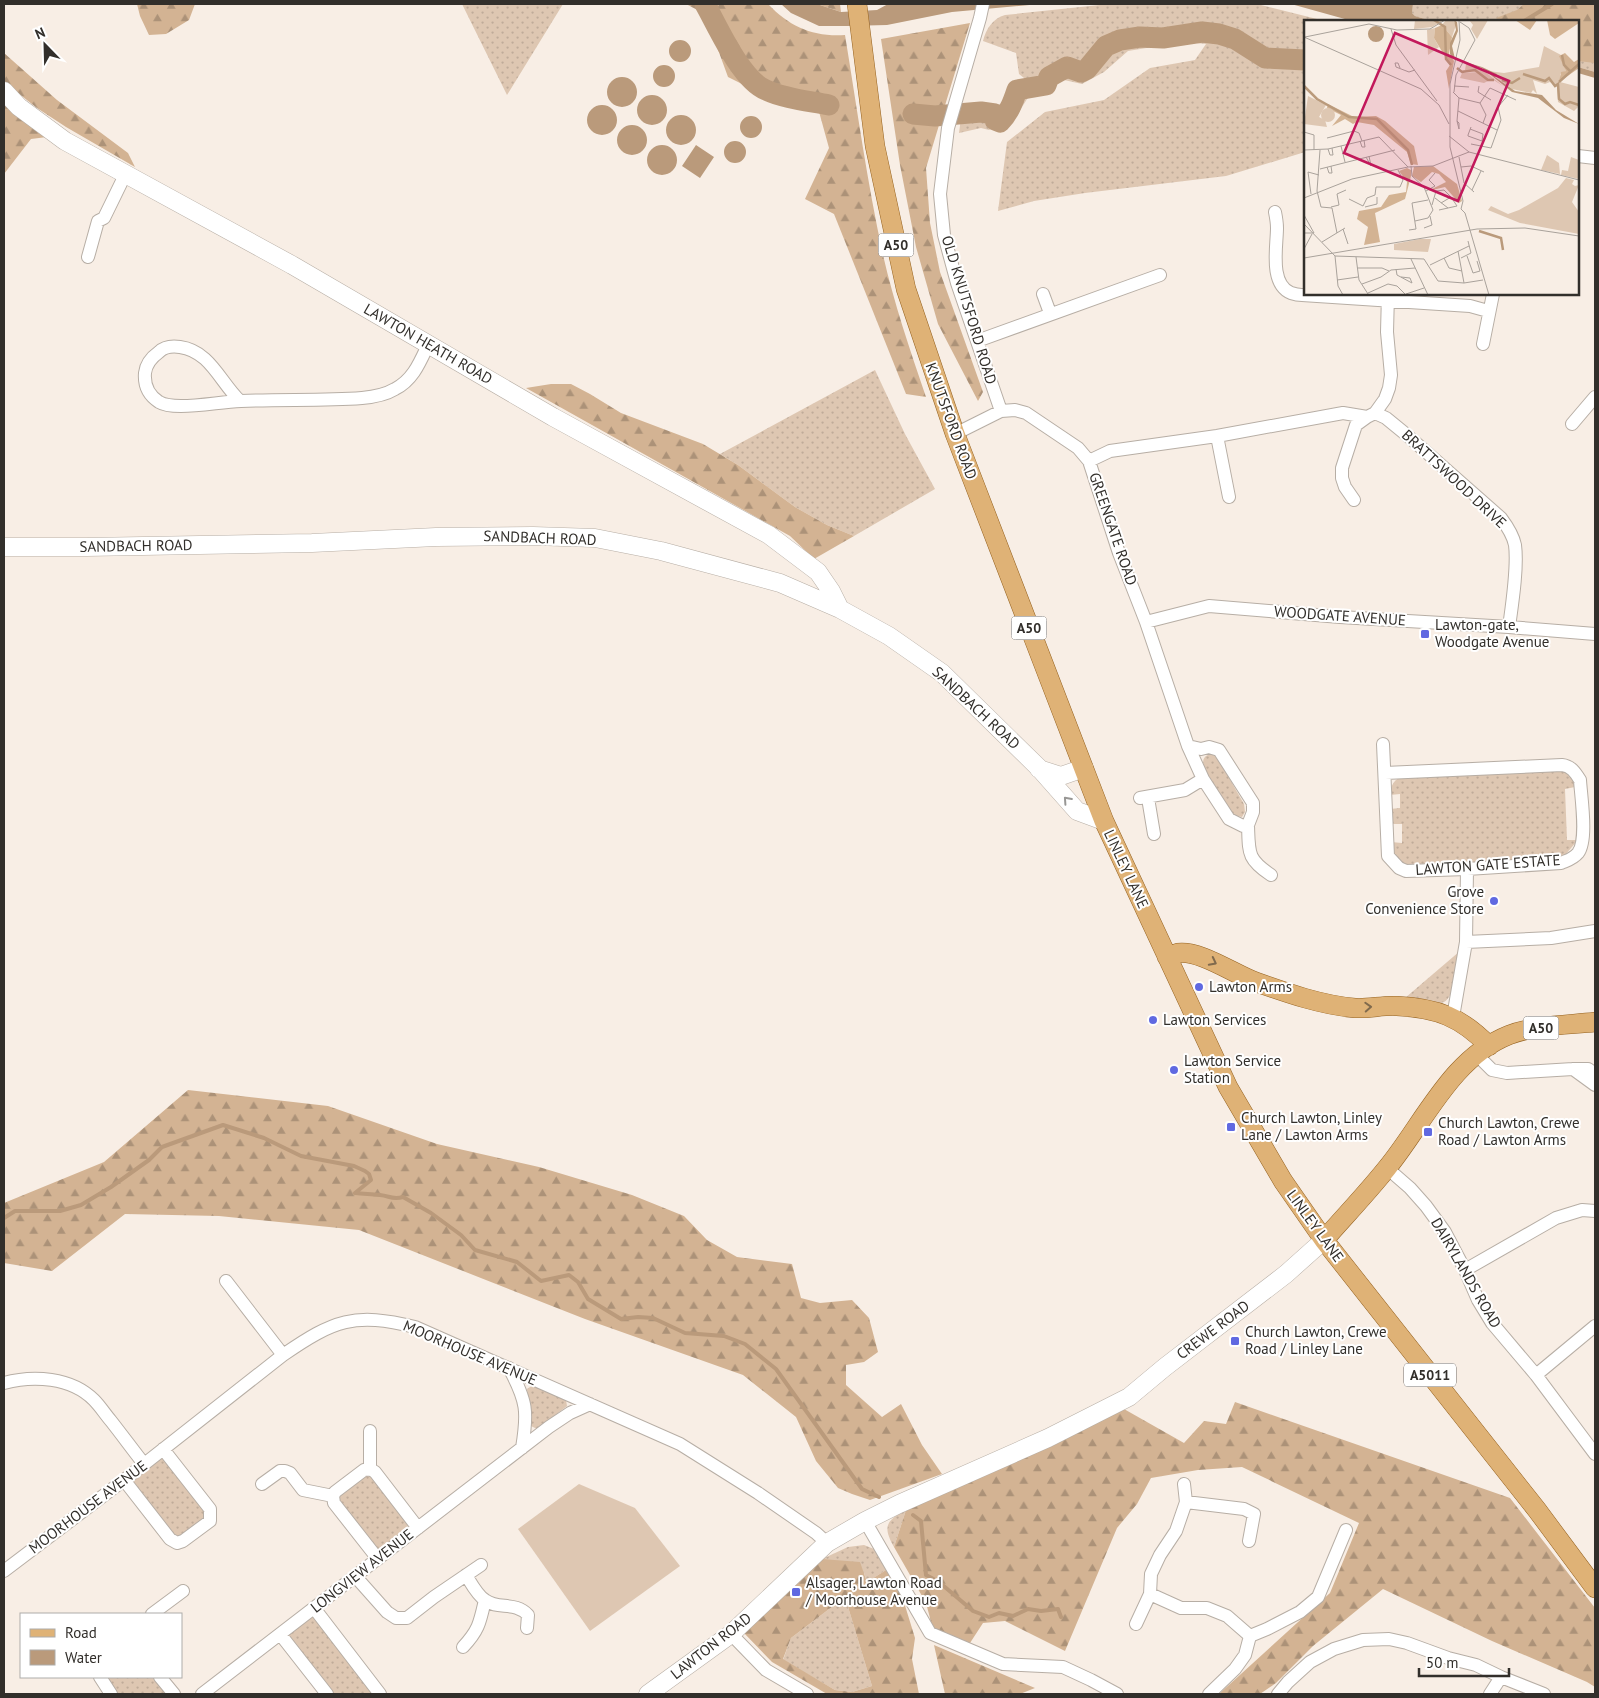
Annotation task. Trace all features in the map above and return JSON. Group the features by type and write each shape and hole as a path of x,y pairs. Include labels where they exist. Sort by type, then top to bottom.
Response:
{"main road":[{"name":"KNUTSFORD ROAD","path":"857,4 875,146 906,289 955,434 1104,821"},
{"name":"LINLEY LANE","path":"1104,821 1228,1088 1283,1181 1324,1240 1537,1510 1595,1588"},
{"path":"1167,957 1178,953 1192,954 1211,960 1254,981 1304,998 1329,1004 1356,1008 1396,1006 1431,1010 1453,1017 1479,1036 1483,1050"},
{"name":"A50","path":"1483,1050 1509,1035 1529,1030 1595,1022"},
{"name":"CREWE ROAD","path":"1324,1240 1387,1168 1454,1076 1483,1050"}],"street":[{"name":"OLD KNUTSFORD ROAD","path":"982,4 980,18 948,128 940,194 944,235 957,283 1001,411"},
{"name":"LAWTON HEATH ROAD","path":"4,91 19,107 66,141 292,265 553,417 769,535 818,572 840,609"},
{"path":"1579,156 1595,158"},
{"path":"88,257 98,221 104,218 125,175"},
{"path":"1276,212 1276,268 1282,286 1290,293 1302,295 1388,297 1470,306 1488,312"},
{"path":"977,341 1050,313 1160,275"},
{"path":"1043,294 1050,313"},
{"path":"1483,344 1493,295"},
{"path":"1354,500 1345,487 1342,478 1342,468 1356,425 1371,415 1385,399 1389,388 1391,375 1387,332 1388,297"},
{"path":"240,401 229,391 206,359 189,348 173,346 162,349 152,357 146,367 144,382 150,394 160,402 180,406 240,401 363,398 385,394 406,382 416,370 428,344"},
{"path":"1572,424 1595,397"},
{"name":"GREENGATE ROAD","path":"1001,411 1015,410 1026,413 1078,448 1089,461 1119,553 1146,622 1188,746 1203,779 1229,819 1243,826 1248,826"},
{"path":"955,434 1001,411"},
{"name":"BRATTSWOOD DRIVE","path":"1089,461 1110,452 1217,436 1344,413 1386,418 1501,518 1508,527 1515,545 1509,627"},
{"path":"1217,436 1229,497"},
{"name":"SANDBACH ROAD","path":"4,546 86,547 312,544 436,537 533,536 595,538 661,551 780,583 840,609 888,636 942,673 1038,768 1077,811 1104,821"},
{"path":"780,583 791,568 795,554"},
{"name":"WOODGATE AVENUE","path":"1146,622 1209,606 1595,634"},
{"name":"LAWTON GATE ESTATE","path":"1383,744 1388,856 1399,868 1406,871 1466,869 1561,862 1572,859 1579,852 1583,840 1580,780 1568,766 1385,773"},
{"path":"1188,746 1201,749 1209,747 1219,750 1253,803 1253,812 1248,826 1248,848 1257,866 1271,875"},
{"name":"SANDBACH ROAD","path":"1038,768 1061,776 1084,768"},
{"path":"1154,834 1144,798 1185,790 1203,779"},
{"path":"1453,1017 1466,942 1466,869"},
{"path":"1466,942 1551,938 1595,931"},
{"path":"1483,1050 1492,1070 1507,1072 1572,1068 1588,1069 1595,1074"},
{"path":"1572,1068 1595,1085"},
{"name":"DAIRYLANDS ROAD","path":"1387,1168 1410,1188 1445,1232 1478,1300 1492,1322 1536,1375 1595,1454"},
{"path":"1465,1270 1556,1218 1582,1210 1595,1211"},
{"name":"CREWE ROAD","path":"865,1521 920,1494 1048,1438 1129,1397 1286,1274 1324,1240"},
{"path":"226,1281 283,1355"},
{"name":"MOORHOUSE AVENUE","path":"4,1571 124,1480 283,1355 308,1338 334,1325 360,1319 387,1320 415,1327 680,1444 816,1532 827,1543"},
{"path":"1536,1375 1595,1326"},
{"path":"509,1368 520,1389 525,1407 525,1429 522,1448"},
{"path":"4,1383 17,1379 33,1378 54,1380 73,1385 94,1399 144,1464"},
{"name":"LONGVIEW AVENUE","path":"202,1694 522,1448 570,1413 590,1404"},
{"path":"370,1431 370,1469"},
{"path":"124,1480 170,1539 176,1543 183,1541 210,1521 210,1509 163,1449"},
{"path":"378,1559 334,1503 333,1496 335,1492 364,1470 370,1469 375,1472 418,1528"},
{"path":"262,1484 280,1471 285,1471 290,1474 303,1490 333,1496"},
{"path":"1136,1624 1150,1594 1151,1574 1160,1555 1176,1531 1186,1502 1184,1484"},
{"path":"1186,1502 1244,1509 1254,1514 1249,1541"},
{"path":"865,1521 930,1633 1003,1664 1063,1667 1117,1694"},
{"name":"LAWTON ROAD","path":"648,1694 731,1634 827,1543 865,1521"},
{"path":"1250,1636 1300,1612 1318,1596 1346,1530"},
{"path":"355,1576 387,1612 396,1618 407,1618 481,1565"},
{"path":"466,1575 485,1600 495,1604 522,1608 528,1615 527,1628"},
{"path":"153,1613 183,1591"},
{"path":"1150,1594 1182,1608 1207,1608 1226,1616 1250,1636"},
{"path":"463,1647 474,1636 480,1622 485,1600"},
{"path":"314,1608 380,1694"},
{"path":"280,1634 327,1694"},
{"path":"731,1634 766,1670 808,1694"},
{"path":"1209,1694 1235,1669 1245,1655 1250,1636"},
{"path":"1278,1694 1310,1662 1334,1649 1363,1640 1389,1638 1448,1658 1476,1664 1501,1677 1544,1694"},
{"path":"1490,1694 1501,1677"},
{"path":"100,1678 111,1694"},
{"path":"161,1678 174,1694"}],"shaded area":[{"path":"462,4 563,4 507,95"},
{"path":"1109,4 1257,4 1321,20 1304,20 1304,152 1226,176 1085,193 1034,201 998,211 1007,142 1045,112 1104,100 1150,68 1195,60 1206,44 1171,44 1128,51 1104,72 1082,84 1064,80 1036,96 1029,96 1015,118 1008,122 989,130 981,128 959,133 962,111 998,108 1009,102 1015,92 1029,82 1019,74 1016,53 983,41 988,28 994,21 1005,15"},
{"path":"1413,4 1595,4 1595,72 1579,67 1579,20 1428,20 1415,16 1412,13"},
{"path":"875,370 905,434 935,489 854,536 827,525 795,507 720,454"},
{"path":"1211,754 1217,757 1244,804 1245,812 1242,817 1233,815 1229,811 1205,770 1204,760 1206,756"},
{"path":"1558,768 1572,776 1575,787 1565,789 1567,840 1578,840 1565,855 1552,858 1406,866 1394,853 1391,842 1402,843 1402,824 1390,824 1390,809 1400,808 1400,794 1390,795 1395,781 1403,776"},
{"path":"1460,951 1453,987 1448,999 1444,1002 1435,1003 1405,998"},
{"path":"533,1385 566,1400 567,1406 537,1429 531,1426 527,1389"},
{"path":"163,1454 207,1510 206,1519 177,1539 129,1481"},
{"path":"369,1473 412,1526 377,1553 338,1502 338,1495"},
{"path":"579,1484 635,1508 680,1566 590,1631 518,1529"},
{"path":"906,1510 894,1547 888,1534 888,1525 890,1521"},
{"path":"864,1545 874,1549 886,1570 867,1582 864,1573 822,1559 848,1547"},
{"path":"845,1597 872,1686 852,1692 835,1690 783,1660 791,1638"},
{"path":"314,1614 376,1694 331,1694 286,1635"},
{"path":"104,1678 157,1678 169,1694 115,1694"}],"green space":[{"path":"137,4 195,4 189,20 166,34 149,35 140,16"},
{"path":"686,4 768,4 785,19 803,29 823,34 845,35 867,173 887,273 926,397 906,394 834,214 805,199 829,148 818,108 756,91 728,77 705,14"},
{"path":"817,4 840,4 841,12"},
{"path":"1524,4 1595,4 1595,63 1579,61 1579,20 1499,20 1496,18 1517,10"},
{"path":"970,23 926,168 930,223 940,272 983,392 978,401 938,324 916,247 900,165 881,39"},
{"path":"4,53 57,100 128,153 135,167 66,127 37,108 4,82"},
{"path":"4,103 47,137 31,139 4,174"},
{"path":"551,384 571,384 621,413 703,444 738,465 795,507 827,525 854,536 814,559 790,536 526,388"},
{"path":"188,1090 328,1106 437,1144 539,1167 632,1195 684,1216 707,1240 737,1257 792,1264 801,1298 820,1303 852,1300 869,1318 878,1352 864,1362 846,1365 846,1385 882,1417 901,1404 922,1445 942,1474 870,1500 852,1494 838,1488 816,1461 796,1417 743,1375 585,1319 359,1230 219,1216 125,1214 52,1271 4,1263 4,1203 104,1162"},
{"path":"1235,1402 1510,1498 1595,1608 1595,1687 1383,1589 1313,1646 1276,1683 1260,1694 1219,1694 1330,1593 1359,1523 1242,1467 1198,1470 1151,1478 1137,1504 1117,1528 1065,1651 1005,1621 983,1623 970,1643 934,1633 926,1603 894,1547 906,1510 1124,1409 1184,1443 1204,1421 1226,1424"},
{"path":"822,1559 860,1562 867,1582 886,1570 903,1599 915,1638 912,1659 919,1694 827,1694 772,1662 744,1633","holes":["845,1597 872,1686 852,1692 835,1690 783,1659 791,1638"]},
{"path":"934,1645 1035,1688 1020,1694 945,1694"}],"water":[{"path":"781,4 817,4 841,12 877,10 888,4 1040,4 952,12 887,25 819,26 791,13"},
{"path":"1291,4 1413,4 1412,13 1415,16 1428,20 1348,20"},
{"path":"676,40 684,40 691,47 691,55 684,62 676,62 669,55 669,47"},
{"path":"660,65 668,65 675,72 675,80 668,87 660,87 653,80 653,72"},
{"path":"1579,67 1595,72 1595,78 1579,73"},
{"path":"622,77 633,81 637,92 633,103 622,107 611,103 607,92 611,81"},
{"path":"652,95 663,99 667,110 663,121 652,125 641,121 637,110 641,99"},
{"path":"602,105 613,109 617,120 613,131 602,135 591,131 587,120 591,109"},
{"path":"681,115 692,119 696,130 692,141 681,145 670,141 666,130 670,119"},
{"path":"747,116 755,116 762,123 762,131 755,138 747,138 740,131 740,123"},
{"path":"632,125 643,129 647,140 643,151 632,155 621,151 617,140 621,129"},
{"path":"731,141 739,141 746,148 746,156 739,163 731,163 724,156 724,148"},
{"path":"662,145 673,149 677,160 673,171 662,175 651,171 647,160 651,149"},
{"path":"696,145 714,157 700,178 682,166"}],"waterway":[{"path":"705,4 731,52 748,76 757,84 781,96 829,105"},
{"path":"1526,20 1552,4"},
{"path":"913,114 935,116 981,112 995,114 995,120 1000,122 1008,111 1017,90 1046,85 1049,77 1067,67 1081,72 1087,69 1106,46 1120,40 1140,37 1163,38 1202,32 1219,34 1235,39 1265,58 1304,60"},
{"path":"4,1218 15,1211 60,1211 81,1205 111,1187 149,1160 162,1147 223,1125 264,1138 301,1156 354,1166 369,1174 371,1180 355,1193 394,1198 403,1197 431,1213 461,1235 475,1250 517,1262 541,1281 569,1275 578,1282 588,1299 621,1319 653,1318 685,1333 724,1336 745,1344 776,1369 862,1489 879,1497"},
{"path":"913,1515 921,1521 926,1575 939,1582 973,1611 989,1617 999,1613 1013,1616 1028,1609 1041,1611 1058,1609 1061,1617"}],"place":[{"name":"Lawton-gate, Woodgate Avenue","path":"1425,634"},
{"name":"Grove Convenience Store","path":"1494,901"},
{"name":"Lawton Arms","path":"1199,987"},
{"name":"Lawton Services","path":"1153,1020"},
{"name":"Lawton Service Station","path":"1174,1070"},
{"name":"Church Lawton, Linley Lane / Lawton Arms","path":"1231,1127"},
{"name":"Church Lawton, Crewe Road / Lawton Arms","path":"1428,1132"},
{"name":"Church Lawton, Crewe Road / Linley Lane","path":"1235,1341"},
{"name":"Alsager, Lawton Road / Moorhouse Avenue","path":"796,1592"}]}
